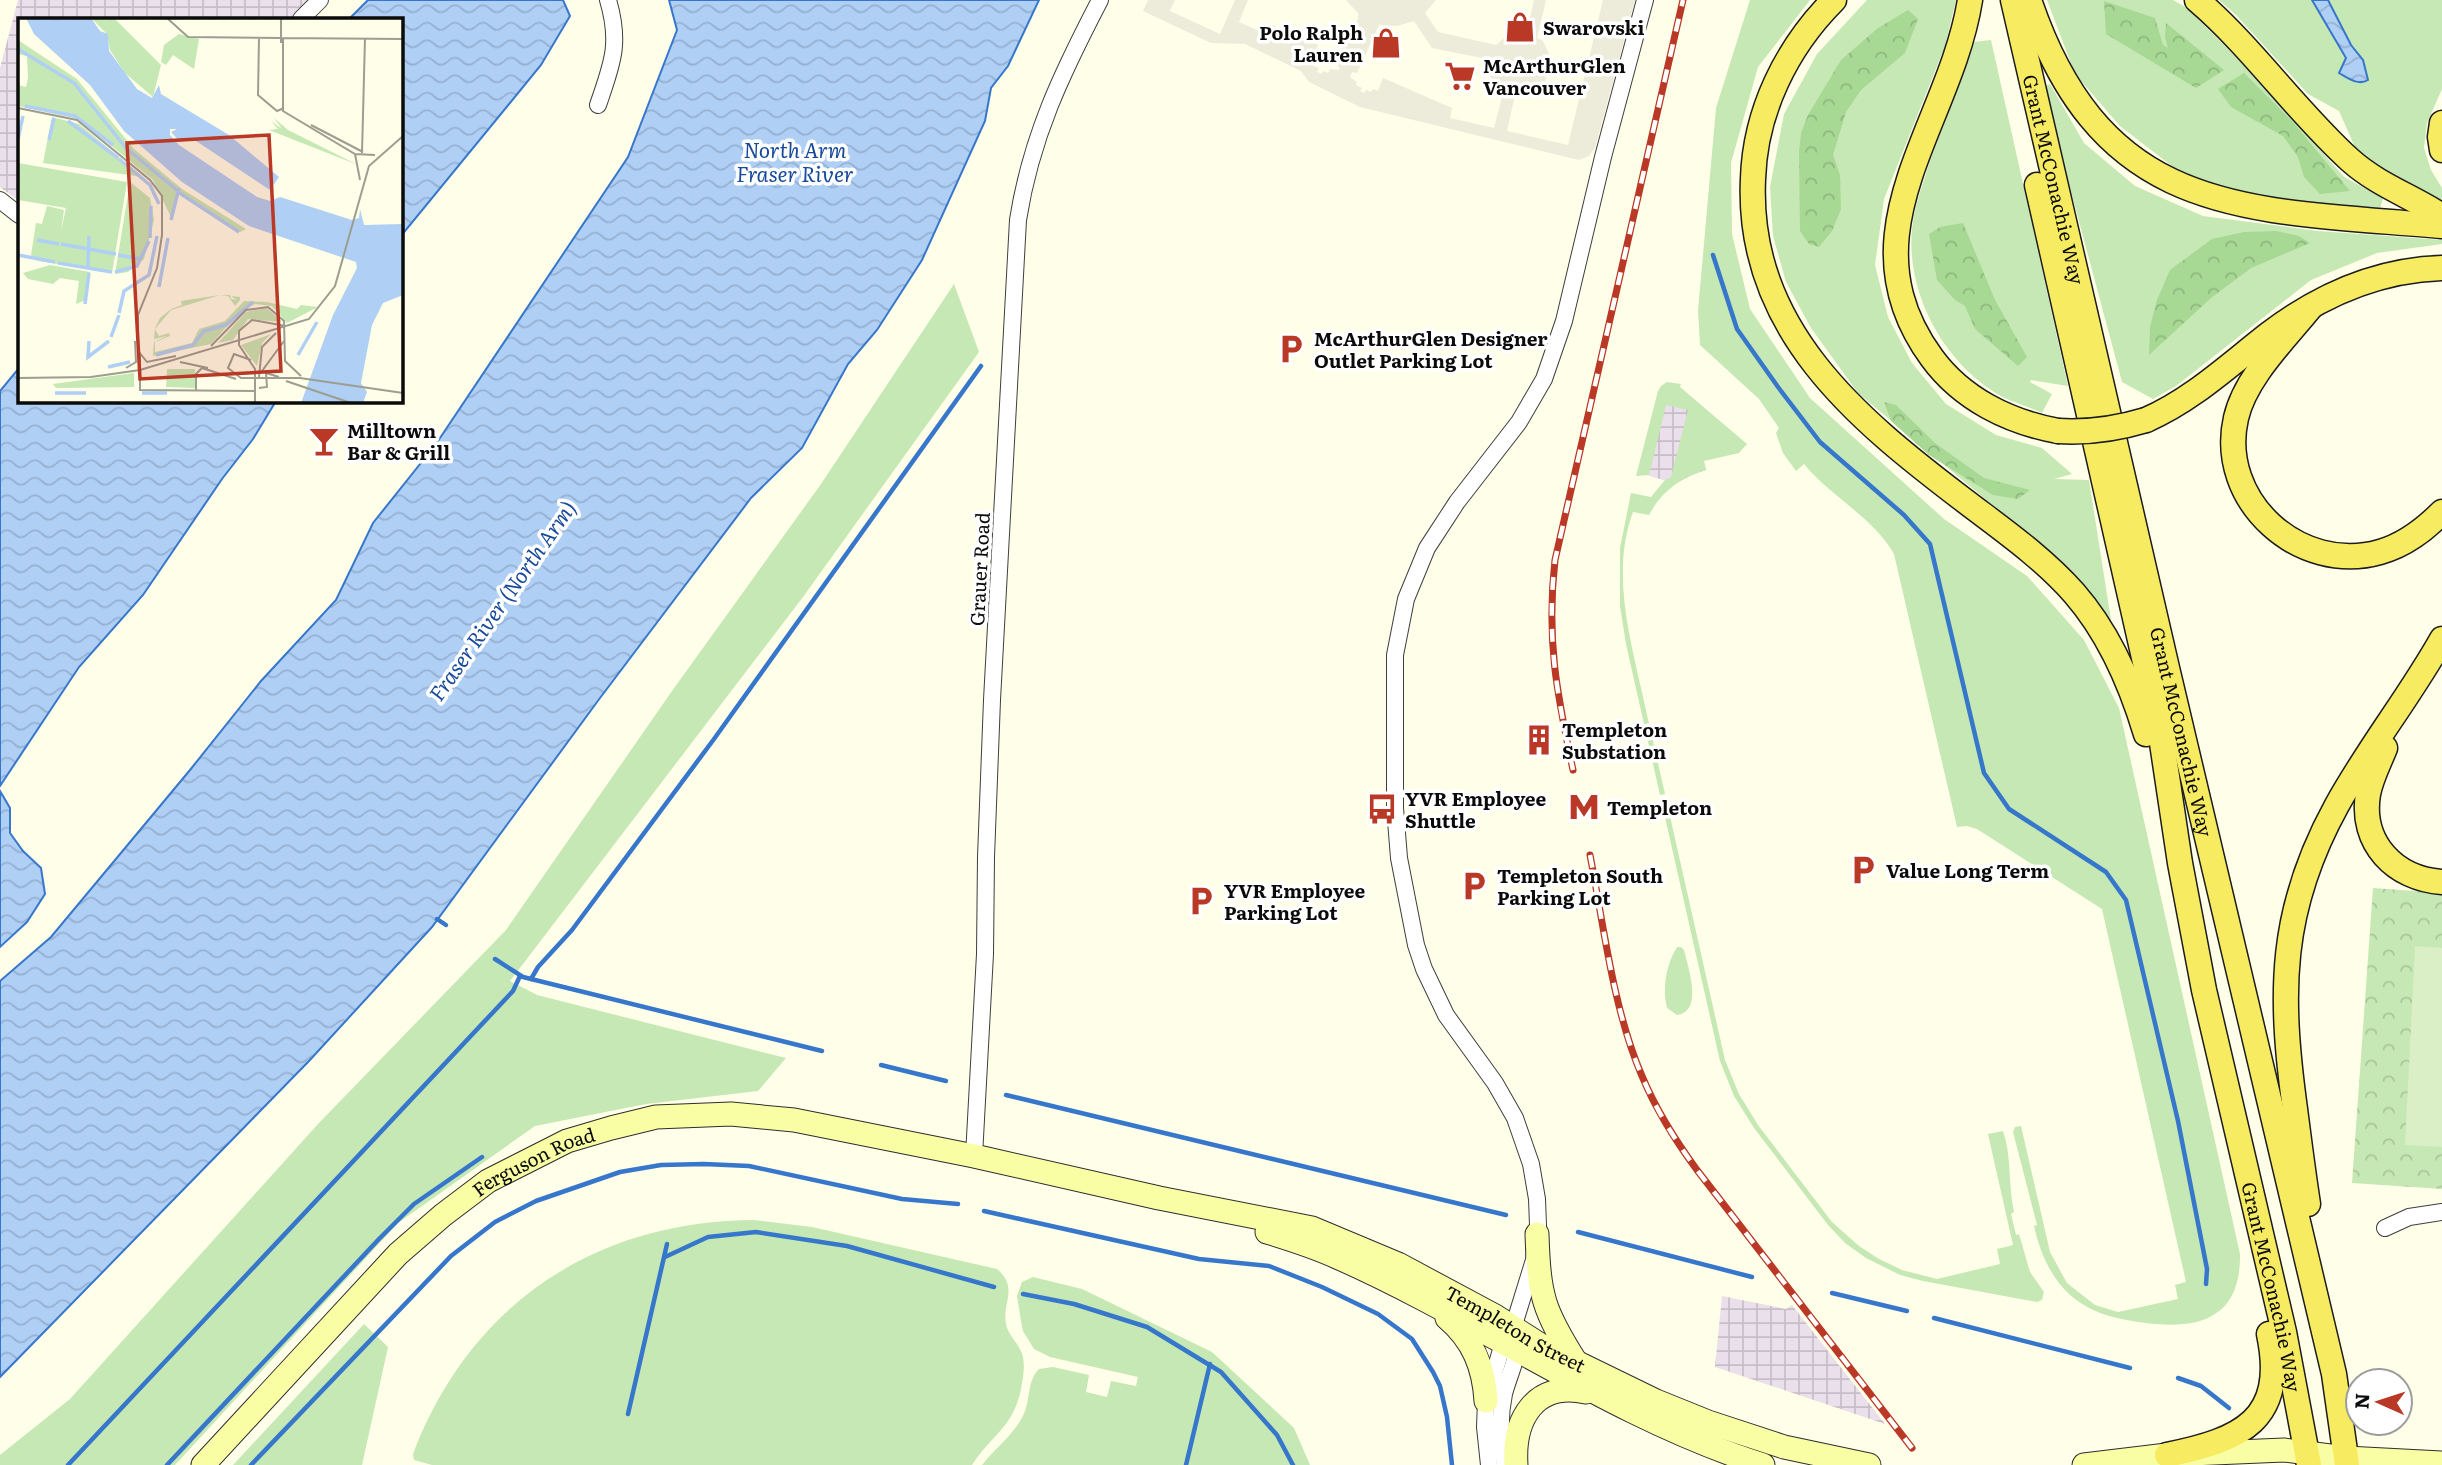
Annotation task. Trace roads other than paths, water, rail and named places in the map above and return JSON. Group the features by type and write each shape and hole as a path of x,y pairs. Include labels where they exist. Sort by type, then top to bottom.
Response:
{"main road":[{"path":"1834,0 1792,52 1769,100 1758,136 1752,179 1754,225 1774,298 1800,346 1853,408 1927,472 2046,565 2076,595 2089,613 2120,664 2138,709 2180,863"},
{"path":"1970,0 1956,57 1911,172 1901,205 1895,253 1900,291 1919,339 1938,366 1962,389 1989,407 2038,428 2058,431 2087,432 2124,427 2146,420 2185,400 2270,333 2338,292 2398,272 2442,268"},
{"name":"Grant McConachie Way","path":"1995,0 2147,671 2162,743 2180,863 2222,1072 2281,1319 2309,1461"},
{"name":"Grant McConachie Way","path":"2012,0 2166,668 2334,1374 2347,1462"},
{"path":"2029,0 2047,49 2082,106 2123,150 2167,180 2213,199 2247,207 2442,226"},
{"path":"2197,0 2226,27 2350,159 2377,181 2425,204 2442,216"},
{"path":"2442,123 2442,150"},
{"path":"2309,308 2250,383 2235,420 2235,458 2239,477 2256,510 2296,544 2329,555 2346,556 2363,555 2397,546 2428,526 2442,512"},
{"path":"2334,1374 2288,1056 2285,1005 2287,951 2297,900 2324,830 2366,755 2438,646"},
{"path":"2438,646 2379,763 2368,793 2367,808 2373,837 2386,859 2409,875 2442,883"},
{"path":"2167,1454 2209,1446 2240,1431 2265,1405 2274,1378 2272,1348 2233,1167 2222,1072"}],"street":[{"path":"301,18 320,0"},
{"path":"598,105 615,50 615,33 608,0"},
{"name":"Grauer Road","path":"974,1156 985,954 992,713 1018,220 1025,180 1045,114 1100,0"},
{"path":"1576,1362 1545,1308 1539,1278 1535,1180 1515,1118 1495,1083 1462,1038 1435,994 1424,969 1409,918 1399,858 1395,808 1395,655 1406,600 1427,548 1457,502 1519,422 1544,379 1564,321 1645,0"},
{"path":"0,200 18,214"},
{"name":"Ferguson Road","path":"204,1465 398,1254 488,1181 567,1141 656,1117 731,1114 794,1120 974,1156"},
{"name":"Templeton Street","path":"974,1156 1159,1198 1312,1228 1398,1264 1511,1340 1599,1394 1684,1436 1763,1465"},
{"name":"Templeton Street","path":"1159,1198 1335,1256 1511,1340 1539,1344 1656,1401 1744,1435 1784,1447 1869,1465"},
{"path":"2385,1228 2409,1217 2442,1212"},
{"path":"1486,1401 1511,1340 1534,1260 1537,1234"},
{"path":"1413,1294 1455,1325 1472,1347 1484,1376 1489,1465"},
{"path":"1505,1465 1500,1432 1511,1340"},
{"path":"1516,1465 1516,1436 1520,1421 1536,1402 1547,1394 1563,1390 1599,1394"},
{"path":"2084,1465 2167,1454 2284,1450 2309,1461 2442,1463"}],"water":[{"path":"368,0 563,0 570,16 541,65 402,235 402,18 350,18"},
{"name":"North Arm Fraser River","path":"669,0 1039,0 1008,66 991,88 985,121 922,260 877,330 848,364 802,448 751,498 432,927 309,1061 0,1377 0,981 51,937 261,681 336,600 373,523 436,444 628,157 677,30"},
{"path":"2312,0 2328,0 2351,45 2363,60 2368,80 2357,82 2339,73 2346,58"},
{"path":"18,369 18,402 275,402 253,439 222,479 143,595 79,667 0,786 0,391"},
{"path":"0,791 10,808 10,833 23,851 41,868 45,894 27,922 0,947"}],"waterway":[{"path":"1713,255 1737,329 1778,387 1820,442 1904,515 1930,544 1984,773 2009,809 2106,872 2126,900 2178,1121 2207,1269 2206,1284"},
{"path":"531,979 538,967 572,930 714,739 981,366"},
{"path":"437,919 446,925"},
{"path":"495,959 523,977 822,1051"},
{"path":"68,1465 513,991 520,976"},
{"path":"881,1065 946,1081"},
{"path":"1006,1095 1506,1215"},
{"path":"167,1465 414,1204 482,1157"},
{"path":"251,1465 451,1256 495,1222 536,1201 620,1172 661,1165 704,1164 749,1166 902,1199 958,1204"},
{"path":"984,1211 1199,1259 1269,1266 1322,1287 1378,1314 1412,1339 1440,1386 1447,1417 1452,1465"},
{"path":"665,1257 708,1237 756,1232 847,1246 994,1287"},
{"path":"1578,1232 1752,1277"},
{"path":"628,1414 667,1244"},
{"path":"1832,1293 1907,1311"},
{"path":"1023,1294 1074,1304 1147,1327 1221,1372 1277,1435 1293,1465"},
{"path":"1934,1318 2130,1368"},
{"path":"1186,1465 1210,1364"},
{"path":"2178,1378 2201,1386 2229,1408"}],"railway":[{"path":"1573,770 1555,666 1552,615 1555,560 1683,0"},
{"path":"1590,855 1616,996 1632,1050 1647,1089 1660,1113 1697,1170 1912,1448"}],"place":[{"name":"Swarovski","path":"1520,27"},
{"name":"Polo Ralph Lauren","path":"1386,43"},
{"name":"McArthurGlen Vancouver","path":"1460,76"},
{"name":"McArthurGlen Designer Outlet Parking Lot","path":"1291,349"},
{"name":"Milltown Bar & Grill","path":"324,441"},
{"name":"Templeton Substation","path":"1539,740"},
{"name":"Templeton","path":"1584,807"},
{"name":"YVR Employee Shuttle","path":"1382,809"},
{"name":"Value Long Term","path":"1863,870"},
{"name":"Templeton South Parking Lot","path":"1474,886"},
{"name":"YVR Employee Parking Lot","path":"1201,901"}],"water label":[{"name":"Fraser River (North Arm)","path":"501,600"}]}
